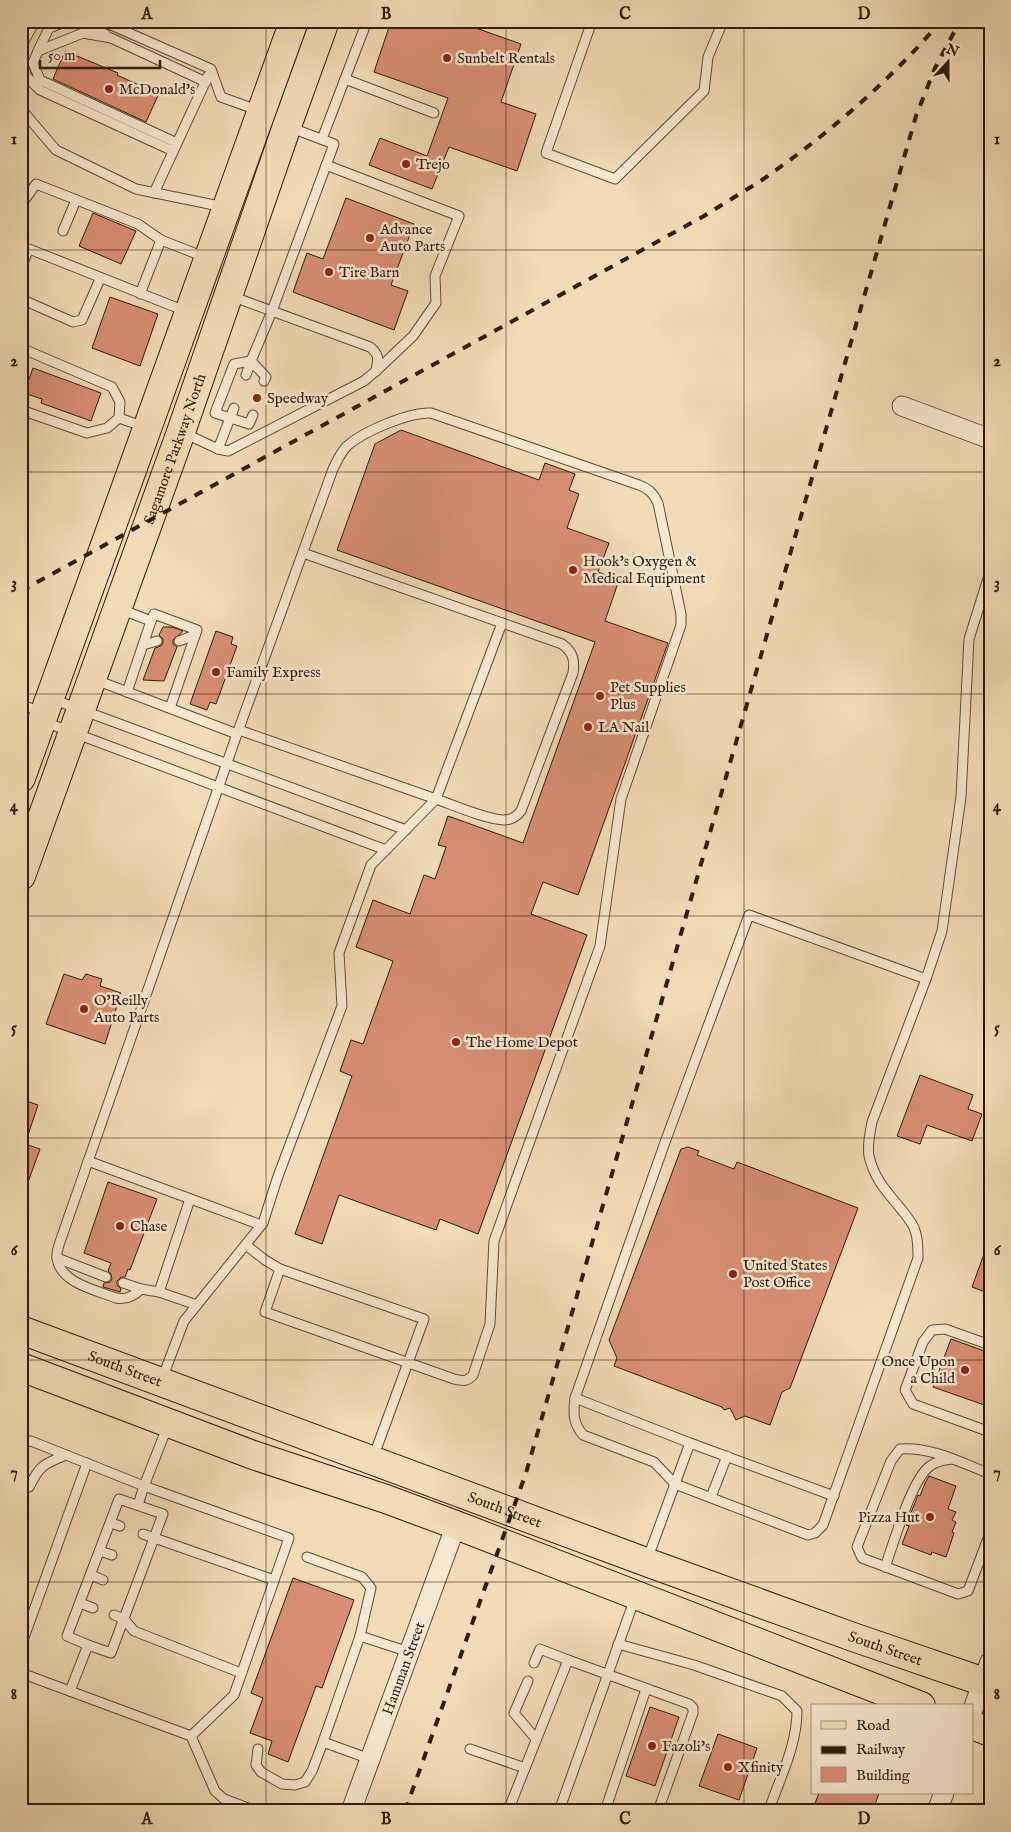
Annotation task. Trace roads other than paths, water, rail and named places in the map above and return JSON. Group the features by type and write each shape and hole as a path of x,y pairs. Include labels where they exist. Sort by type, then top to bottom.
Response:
{"main road":[{"name":"Sagamore Parkway North","path":"21,778 40,709 148,428 294,21"},
{"name":"Sagamore Parkway North","path":"21,876 181,432 325,21"},
{"name":"South Street","path":"21,1330 853,1637 987,1676"},
{"path":"21,1367 252,1455 386,1499 456,1525 916,1704"},
{"path":"636,1595 646,1562"},
{"path":"974,1726 990,1732"}],"street":[{"path":"902,406 990,439"},
{"name":"Hamman Street","path":"352,1811 456,1525"},
{"path":"974,1707 987,1676"},
{"path":"938,1811 944,1794"}],"lane":[{"path":"35,21 21,48 26,76 40,90 175,147"},
{"path":"67,21 48,28 33,63 40,80 175,147"},
{"path":"82,21 111,38 206,82"},
{"path":"102,21 212,69 221,97 262,111"},
{"path":"322,139 367,21"},
{"path":"592,21 546,153 615,179 704,91 708,57 723,21"},
{"path":"38,51 83,33 111,38"},
{"path":"154,193 212,69"},
{"path":"345,79 434,113"},
{"path":"21,109 56,150 136,189 227,207"},
{"path":"246,375 272,311 334,144 287,126"},
{"path":"181,432 218,449 228,451 364,381 413,336 436,303 435,276 459,216 326,165"},
{"path":"21,205 36,184 138,224 162,240 209,258"},
{"path":"63,231 76,200"},
{"path":"140,294 162,240"},
{"path":"21,267 29,249 100,279 190,311"},
{"path":"21,299 73,322 82,320 100,279"},
{"path":"229,295 370,347 377,352 376,371"},
{"path":"21,348 112,388 120,402 119,418 107,428 87,433 21,410"},
{"path":"252,361 266,377 264,381"},
{"path":"252,361 234,364 215,413 249,424 252,415"},
{"path":"218,449 234,408"},
{"path":"141,1289 130,1298 123,1300 66,1277 57,1258 61,1239 226,765 333,469 347,446 365,434 411,414 420,412 431,413 648,489 654,494 658,503 681,614 681,625 621,799 600,946 494,1241 490,1324 473,1375 470,1379 463,1381 454,1379 265,1312 280,1269"},
{"path":"119,418 148,428"},
{"path":"92,679 238,732 494,818 506,820 516,817 521,811 573,674 573,657 569,649 562,644 502,622 303,553"},
{"path":"926,979 749,915 575,1398 573,1414 578,1428 583,1435 654,1462 675,1484 808,1535 815,1533 823,1525 918,1258 918,1242 913,1225 884,1190 874,1172 869,1154 869,1139 872,1122 926,979 942,931 961,797 969,639 990,572"},
{"path":"117,608 151,622"},
{"path":"127,692 154,614 197,630 170,708"},
{"path":"161,1382 184,1321 261,1226 280,1170 342,1006 339,954 371,865 436,799 502,622"},
{"path":"179,641 195,635"},
{"path":"143,645 157,641"},
{"path":"40,709 226,765 406,830"},
{"path":"40,709 76,721 218,788 386,850"},
{"path":"88,1161 261,1226"},
{"path":"159,1292 190,1199"},
{"path":"246,1244 265,1260 280,1269 424,1319 372,1460"},
{"path":"57,1258 106,1277"},
{"path":"123,1283 159,1292 197,1305"},
{"path":"990,1345 945,1329 932,1330 923,1342 905,1390 913,1404 990,1432"},
{"path":"575,1398 834,1496"},
{"path":"138,1505 169,1423"},
{"path":"21,1442 31,1441 144,1486 289,1538 234,1695 191,1736"},
{"path":"646,1562 690,1443"},
{"path":"990,1474 935,1452 915,1448 900,1449 891,1461 857,1547 862,1558 958,1594 968,1591 990,1533"},
{"path":"29,1487 38,1470 48,1462 66,1455"},
{"path":"710,1497 727,1456"},
{"path":"885,1567 914,1490 922,1474 929,1466 939,1461 952,1459"},
{"path":"21,1646 87,1463"},
{"path":"120,1499 138,1505 163,1514 111,1654 68,1636 120,1499"},
{"path":"110,1523 120,1526"},
{"path":"143,1534 274,1580"},
{"path":"100,1551 112,1555"},
{"path":"258,1750 256,1765 261,1772 282,1784 295,1786 305,1782 312,1771 323,1742 360,1636 371,1588 362,1577 307,1557"},
{"path":"133,1562 143,1566"},
{"path":"91,1575 103,1580"},
{"path":"125,1587 134,1590"},
{"path":"559,1811 636,1595"},
{"path":"80,1603 93,1608"},
{"path":"114,1615 124,1619 134,1631 241,1673"},
{"path":"360,1636 409,1652"},
{"path":"618,1644 694,1665 782,1696 797,1711 797,1722 792,1747 770,1807"},
{"path":"70,1691 88,1645"},
{"path":"534,1663 540,1648 607,1675 688,1704 693,1708 693,1713 658,1811"},
{"path":"508,1811 568,1660"},
{"path":"21,1673 191,1736 215,1791 224,1799 256,1811"},
{"path":"528,1681 514,1713 536,1740"},
{"path":"605,1811 646,1689"},
{"path":"323,1742 370,1760"},
{"path":"470,1749 525,1768"}],"railway":[{"path":"21,591 704,216 748,189 810,145 857,106 901,65 941,21"},
{"path":"405,1811 526,1473 916,116 935,68 960,21"}],"place":[{"name":"Sunbelt Rentals","path":"447,58"},
{"name":"McDonald's","path":"109,89"},
{"name":"Trejo","path":"406,164"},
{"name":"Advance Auto Parts","path":"370,238"},
{"name":"Tire Barn","path":"329,272"},
{"name":"Speedway","path":"257,398"},
{"name":"Hook's Oxygen & Medical Equipment","path":"573,570"},
{"name":"Family Express","path":"216,672"},
{"name":"Pet Supplies Plus","path":"600,696"},
{"name":"LA Nail","path":"588,727"},
{"name":"O'Reilly Auto Parts","path":"84,1009"},
{"name":"The Home Depot","path":"456,1042"},
{"name":"Chase","path":"120,1226"},
{"name":"United States Post Office","path":"733,1274"},
{"name":"Once Upon a Child","path":"965,1370"},
{"name":"Pizza Hut","path":"930,1517"},
{"name":"Fazoli's","path":"652,1746"},
{"name":"Xfinity","path":"728,1767"}]}
